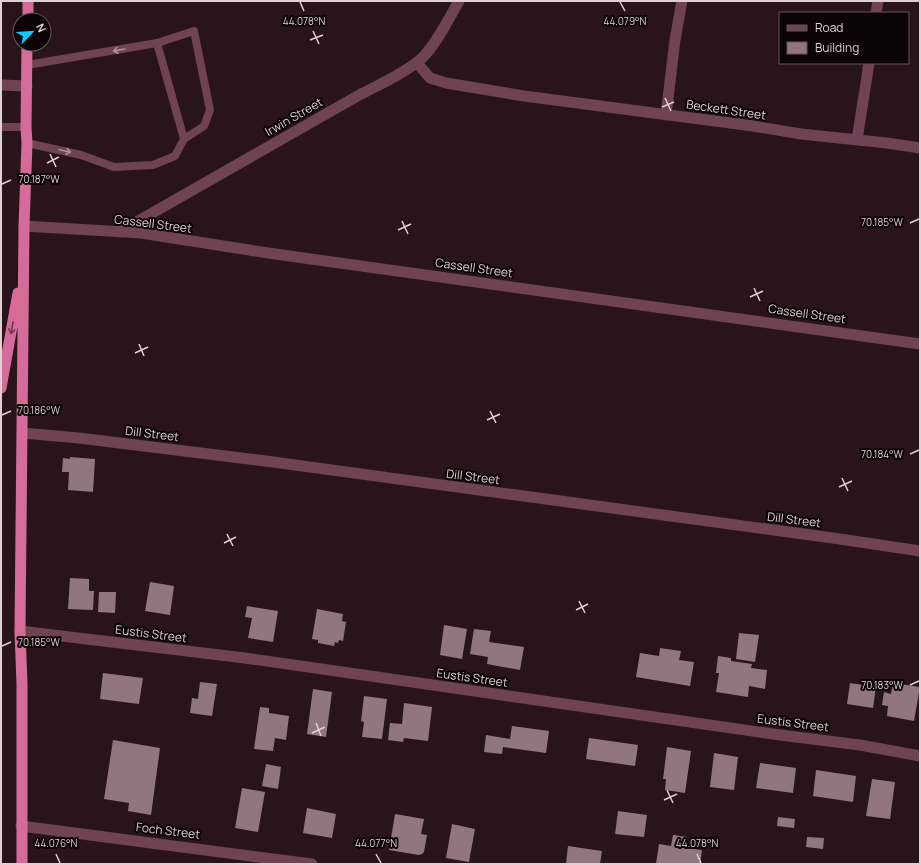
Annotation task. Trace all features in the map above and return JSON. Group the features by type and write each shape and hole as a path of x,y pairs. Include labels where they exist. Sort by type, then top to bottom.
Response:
{"highway":[{"path":"28,1 28,12"},
{"path":"22,864 22,684 20,631 27,52"},
{"path":"1,388 24,262"},
{"path":"21,826 30,864"}],"street":[{"name":"Irwin Street","path":"118,232 361,94 388,81 417,63 432,46 459,1"},
{"path":"666,115 675,40 682,1"},
{"path":"876,12 878,1"},
{"name":"Beckett Street","path":"417,63 430,78 446,83 524,96 753,126 801,134 920,148"},
{"path":"857,140 869,64"},
{"path":"1,85 27,86"},
{"name":"Cassell Street","path":"24,226 141,234 920,344"},
{"name":"Dill Street","path":"22,433 78,438 273,462 920,551"},
{"name":"Eustis Street","path":"20,631 244,658 780,735 860,745 920,756"},
{"name":"Foch Street","path":"21,826 312,864"}],"lane":[{"path":"27,65 157,44 194,31 210,110 204,126 184,139 175,156 153,166 114,167 80,155 27,143"},
{"path":"157,44 184,139"},
{"path":"1,127 26,127"}],"building":[{"path":"70,457 95,459 93,492 68,490 69,472 62,472 63,458 70,459"},
{"path":"70,578 89,579 89,591 94,591 93,610 68,609"},
{"path":"150,582 174,586 170,615 145,611"},
{"path":"99,592 116,592 115,613 98,612"},
{"path":"247,606 278,611 273,642 248,638 252,618 245,617"},
{"path":"317,609 343,614 342,621 346,622 343,641 339,640 338,643 335,642 334,646 318,643 318,640 312,639"},
{"path":"444,625 467,629 462,659 440,655"},
{"path":"474,629 491,631 489,642 524,647 520,670 487,664 488,657 470,654"},
{"path":"739,633 759,635 755,662 736,659"},
{"path":"660,648 681,651 679,660 694,662 690,686 636,677 640,653 659,656"},
{"path":"718,656 731,658 731,661 752,664 751,668 767,670 765,689 749,686 748,697 716,692 719,673 716,673"},
{"path":"103,673 143,678 139,704 100,699"},
{"path":"200,682 217,684 212,716 190,713 192,698 198,699"},
{"path":"850,683 876,687 873,708 847,704"},
{"path":"893,683 920,687 914,721 887,716 888,706 882,705 884,692 891,694"},
{"path":"313,689 332,692 326,737 307,734"},
{"path":"364,696 387,699 382,739 362,737 364,722 361,721"},
{"path":"404,703 432,707 428,741 404,738 403,742 388,740 390,723 402,724"},
{"path":"260,707 269,708 269,713 289,716 286,740 275,738 273,751 254,749"},
{"path":"512,726 549,731 546,753 503,747 502,754 484,752 486,735 510,739"},
{"path":"589,738 638,745 635,766 586,759"},
{"path":"113,740 160,748 151,815 128,811 129,803 104,799"},
{"path":"667,747 691,751 685,793 665,790 666,779 663,779"},
{"path":"714,753 738,757 734,790 710,787"},
{"path":"760,763 796,768 793,793 756,788"},
{"path":"266,764 281,767 278,789 262,786"},
{"path":"816,770 856,776 853,802 813,796"},
{"path":"872,779 895,782 890,819 866,816"},
{"path":"242,788 265,792 258,832 235,828"},
{"path":"307,808 336,814 332,838 303,833"},
{"path":"618,811 647,815 644,837 615,834"},
{"path":"395,814 424,819 421,834 427,835 424,852 422,854 419,855 389,850"},
{"path":"778,817 795,819 794,828 777,826"},
{"path":"452,824 475,829 469,862 446,858"},
{"path":"673,835 687,837 686,848 702,850 700,864 656,864 659,844 671,846"},
{"path":"807,837 824,838 823,849 806,847"},
{"path":"568,846 602,851 600,864 566,864"}]}
